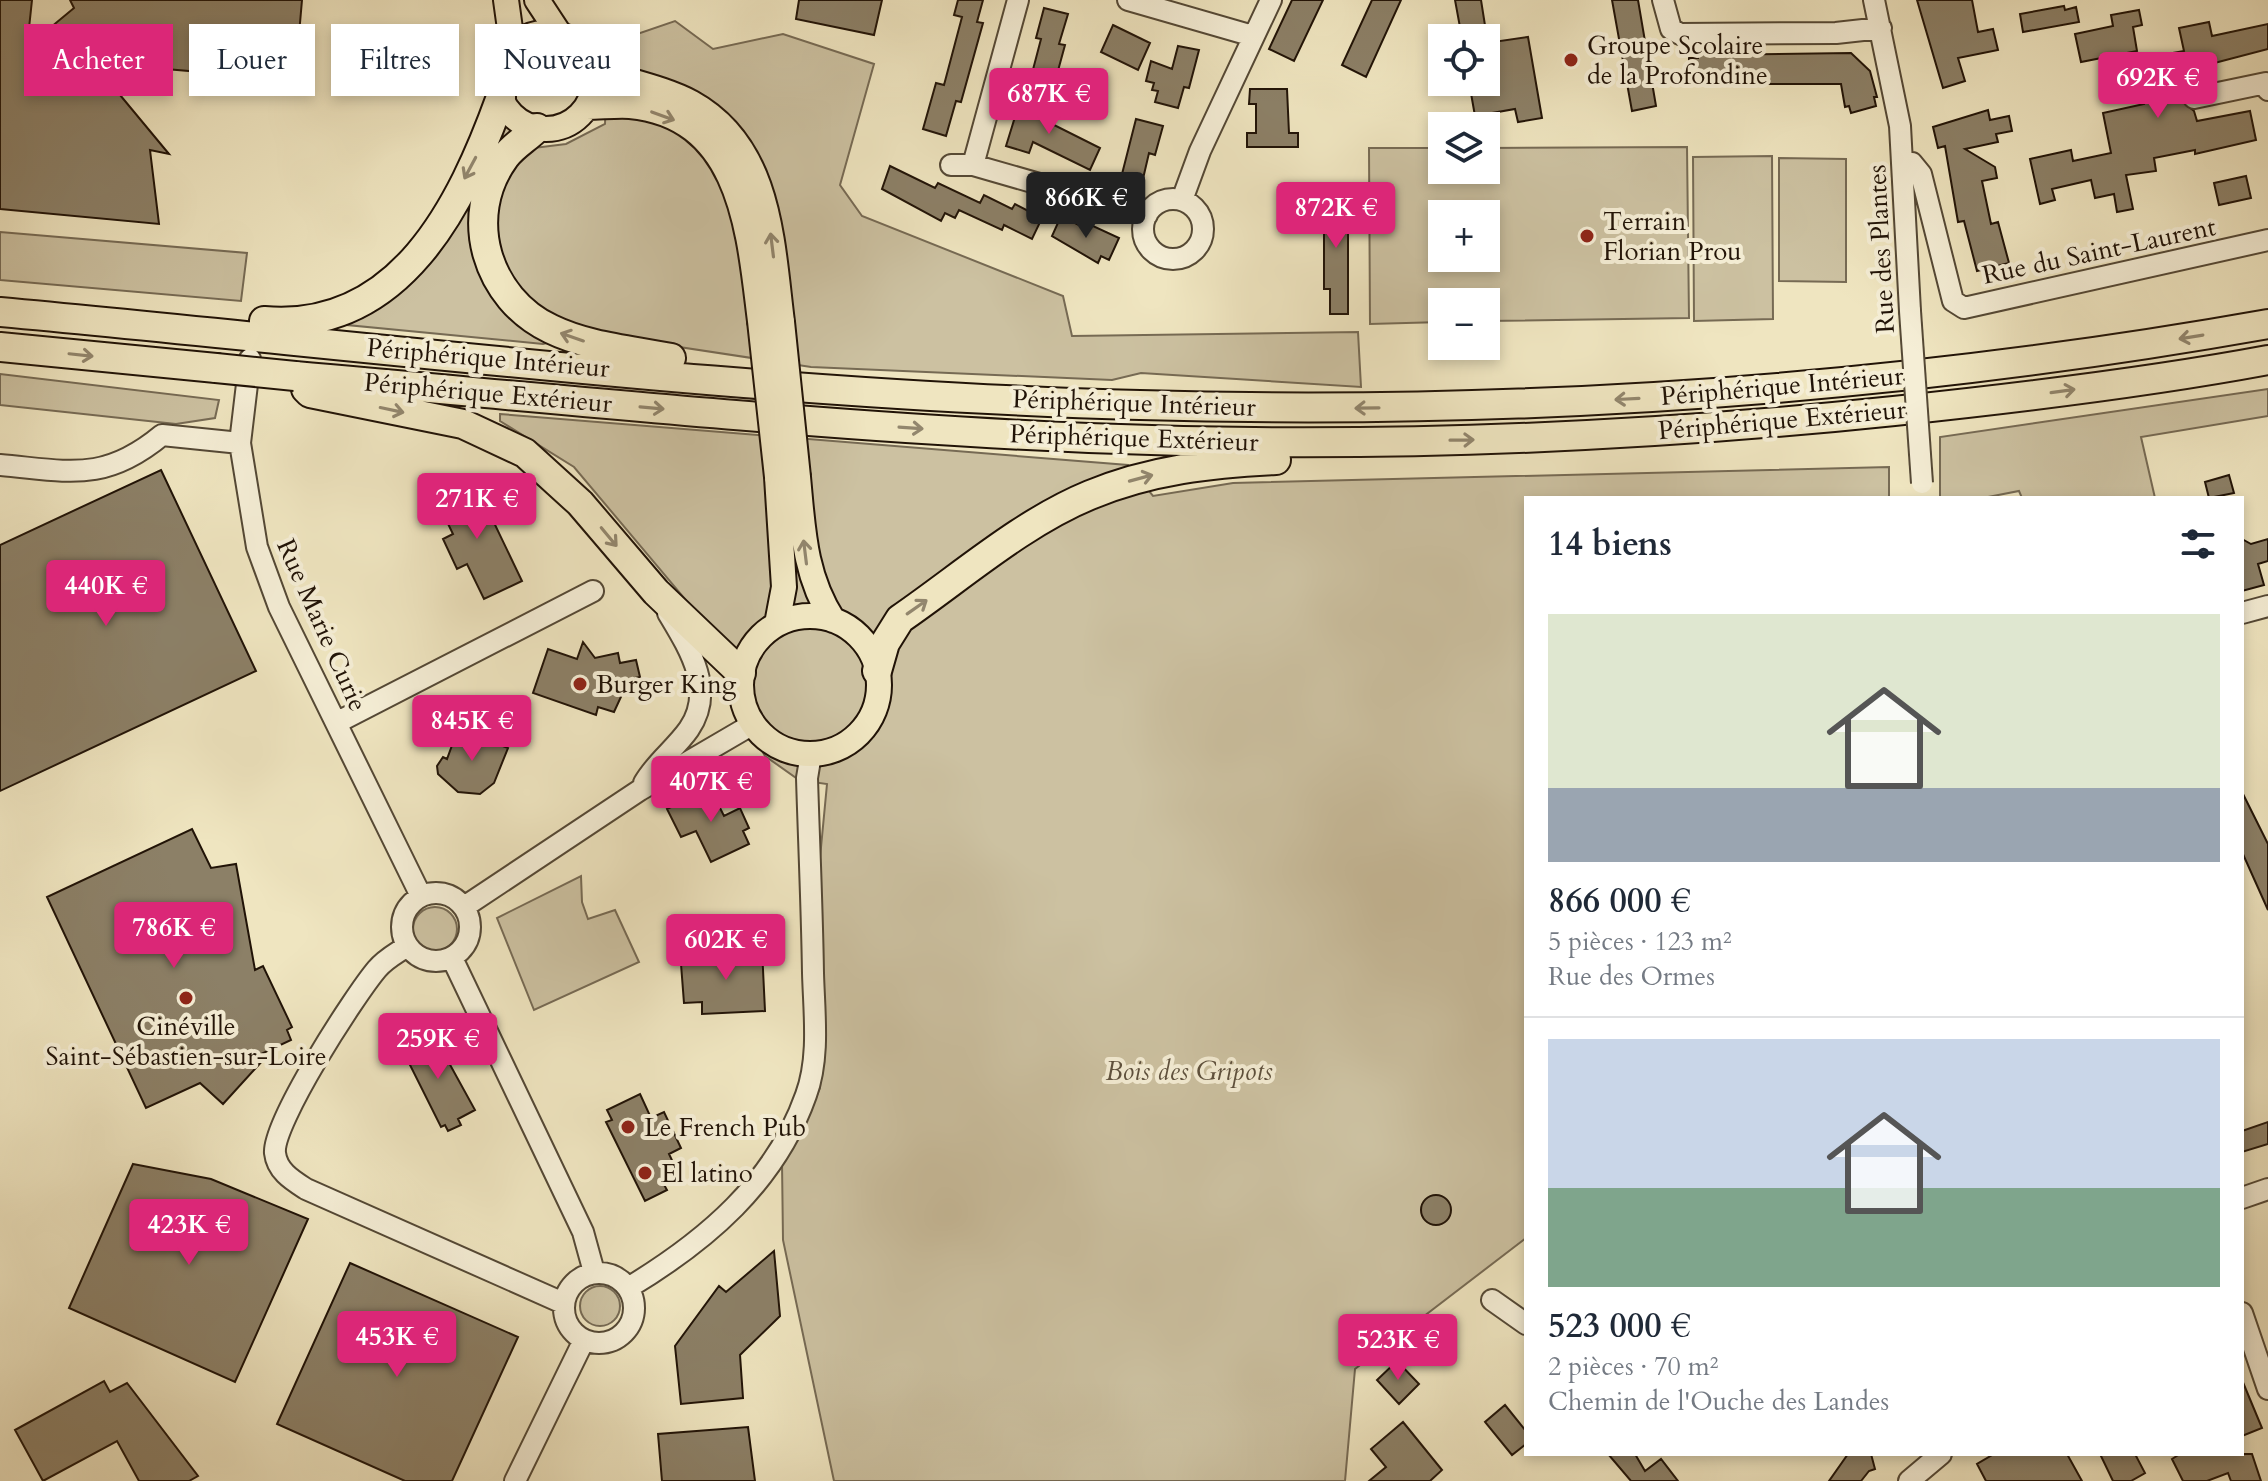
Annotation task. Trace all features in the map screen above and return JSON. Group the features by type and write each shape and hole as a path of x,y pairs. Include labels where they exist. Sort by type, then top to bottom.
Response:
{"highway":[{"path":"0,312 132,324 220,324 283,330 341,311 377,293 411,266 431,240 474,162 501,97"},
{"path":"537,128 506,156 486,204 483,222 486,255 503,290 518,306 550,329 603,346 674,359 697,377"},
{"name":"Périphérique Intérieur","path":"283,330 697,377 912,394 1136,405 1347,408 1668,397 1869,380 2055,358 2268,324"},
{"name":"Périphérique Extérieur","path":"0,347 295,376 943,430 1167,440 1384,442 1603,435 1840,416 2013,398 2268,360"},
{"path":"295,376 310,393 463,424 525,453 580,503 656,592 741,673"},
{"path":"877,671 885,643 900,619 1039,521 1090,495 1183,467 1359,457 1384,442"}],"main road":[{"path":"506,0 509,24"},
{"path":"537,0 553,24"},
{"path":"640,85 690,102 717,123 742,149 764,199 771,322 787,477 806,563 813,584 833,620 866,645 877,671 877,698 868,723 837,748 811,754 772,743 753,724 745,708 741,673 753,645 777,624 804,616 833,620"},
{"path":"501,97 515,117 537,128 565,125 587,107 591,96"},
{"path":"587,107 630,106 662,115 692,131 713,151 731,176 742,202 771,322"},
{"path":"777,624 784,587 787,477"}],"street":[{"path":"973,165 1018,0"},
{"path":"1128,0 1253,36"},
{"path":"1182,200 1271,0"},
{"path":"1663,0 1671,29 1680,34 1806,34 1881,28"},
{"name":"Rue des Plantes","path":"1874,0 1895,90 1903,164 1923,490"},
{"path":"2194,98 2266,83 2268,90"},
{"name":"Rue du Saint-Laurent","path":"1903,164 1912,163 1921,174 1953,301 1964,308 2268,240"},
{"path":"951,165 973,165 1147,215"},
{"path":"1169,199 1182,200 1192,206 1201,218 1203,230 1194,251 1179,259 1163,258 1149,247 1143,229 1147,215 1156,205 1169,199"},
{"name":"Rue Marie Curie","path":"250,358 240,443 257,547 279,607 421,896"},
{"path":"0,465 92,473 138,454 162,435 240,443"},
{"path":"336,723 593,591"},
{"path":"640,790 652,770 690,728 701,685 696,662 656,592"},
{"path":"2244,612 2268,606"},
{"path":"464,907 640,790 753,724"},
{"path":"628,1288 685,1252 742,1202 771,1166 807,1093 813,1063 814,1014 807,778 811,754"},
{"path":"444,893 464,907 470,925 468,939 452,958 427,961 407,946 402,920 410,904 421,896 444,893"},
{"path":"407,946 378,968 322,1052 283,1123 276,1143 277,1160 288,1177 306,1189 563,1303"},
{"path":"452,958 583,1232 594,1272"},
{"path":"2244,1197 2268,1189"},
{"path":"594,1272 617,1277 628,1288 635,1307 627,1329 607,1342 584,1340 568,1325 563,1303 573,1282 594,1272"},
{"path":"1492,1300 1524,1323"},
{"path":"2244,1319 2268,1389"},
{"path":"515,1481 584,1340"},
{"path":"1909,1481 1932,1464"}],"green space":[{"path":"675,21 713,49 783,34 874,64 840,185 862,216 1063,296 1072,336 1358,332 1361,387 1141,373 1112,380 811,367 587,333 543,344 347,325 347,304 416,250 488,105 534,148 566,144 605,124 606,96 640,96 640,33"},
{"name":"Terrain Florian Prou","path":"1687,147 1689,318 1500,321 1500,288 1428,288 1428,322 1370,324 1369,148 1428,148 1428,184 1500,184 1500,148"},
{"path":"1772,156 1773,319 1694,321 1693,157"},
{"path":"1779,158 1846,159 1846,282 1779,281"},
{"path":"0,232 247,253 241,301 0,280"},
{"path":"0,374 219,400 215,418 176,424 0,405"},
{"path":"2268,389 2268,416 2141,437 2155,496 2021,496 2019,491 1993,496 1940,496 1940,437"},
{"name":"Bois des Gripots","path":"500,414 1128,465 1153,496 1233,483 1889,467 1889,496 1524,496 1524,1240 1355,1369 1345,1481 834,1481 783,1240 782,1163 804,1126 820,1088 824,1016 818,879 827,784 799,780 765,756 731,697 727,669 706,624 574,467 500,421"},
{"path":"581,876 582,902 588,919 615,910 639,962 534,1010 497,918"},
{"path":"435,907 451,913 457,929 451,945 435,951 419,945 413,929 419,913"},
{"path":"600,1286 614,1292 620,1306 614,1320 600,1326 586,1320 580,1306 586,1292"}],"building":[{"path":"0,0 32,0 29,24 24,24 24,96 121,96 169,154 150,150 159,224 0,209"},
{"path":"70,0 302,0 300,24 189,24 189,71 173,70 173,24 55,24 74,8"},
{"path":"799,0 882,0 874,35 796,19"},
{"path":"958,0 983,0 977,22 983,23 961,102 956,101 946,136 923,129 936,83 944,85 962,17 954,15"},
{"path":"1292,0 1323,0 1294,61 1269,49"},
{"path":"1372,0 1401,0 1366,77 1342,65"},
{"path":"1455,0 1481,0 1485,24 1459,24"},
{"path":"1612,0 1638,0 1656,106 1632,111"},
{"path":"1917,0 1972,0 1978,32 1993,29 1998,50 1958,58 1965,81 1943,88"},
{"path":"2064,6 2065,10 2076,7 2079,22 2023,32 2020,14"},
{"path":"1044,8 1068,14 1059,44 1065,45 1053,89 1030,81 1041,39 1036,38"},
{"path":"2139,10 2142,25 2133,27 2137,51 2081,62 2075,34 2113,26 2111,15"},
{"path":"2209,22 2212,36 2268,24 2268,49 2203,66 2205,74 2187,77 2189,86 2182,93 2182,101 2194,111 2197,121 2250,111 2256,140 2195,154 2195,150 2154,158 2156,171 2126,175 2133,209 2117,212 2114,194 2095,198 2091,180 2052,189 2055,200 2040,204 2030,159 2071,150 2073,161 2111,153 2103,113 2144,104 2143,97 2149,96 2144,58 2184,51 2179,28"},
{"path":"1113,25 1150,43 1138,70 1101,52"},
{"path":"1528,37 1542,118 1518,122 1515,109 1474,112 1471,96 1500,96 1500,41"},
{"path":"1178,46 1199,50 1189,88 1184,87 1178,108 1155,102 1158,91 1152,90 1154,83 1146,81 1151,61 1172,69"},
{"path":"1851,53 1870,71 1877,97 1874,97 1876,106 1851,113 1849,106 1845,107 1841,84 1689,84 1689,58 1698,58 1698,55"},
{"path":"1250,89 1287,89 1289,133 1298,133 1298,147 1247,147 1247,133 1256,133 1256,104 1249,104"},
{"path":"1026,96 1048,107 1044,120 1100,148 1090,170 1033,142 1029,153 1006,146 1015,117 1020,118"},
{"path":"1988,110 1990,120 2009,116 2012,131 1996,134 1998,142 1965,149 1995,167 1997,178 1982,181 1991,224 1998,222 2009,263 1977,271 1964,221 1958,222 1945,146 1938,148 1933,127"},
{"path":"1136,119 1163,126 1155,155 1149,153 1142,183 1121,178"},
{"path":"890,166 935,188 938,183 980,203 984,195 1012,209 1015,204 1042,218 1032,239 1004,225 1002,230 959,210 955,218 945,213 941,221 882,189"},
{"path":"2246,176 2251,198 2219,205 2214,183"},
{"path":"1324,192 1348,192 1348,314 1330,314 1330,289 1324,289"},
{"path":"1061,216 1089,230 1091,225 1119,238 1109,260 1101,256 1098,263 1052,236"},
{"path":"161,470 256,671 0,791 0,545"},
{"path":"2229,475 2234,493 2208,496 2205,482"},
{"path":"474,481 522,581 484,599 467,564 457,569 443,539 453,534 436,499"},
{"path":"2268,539 2268,561 2258,564 2264,585 2244,590 2244,540 2251,544"},
{"name":"Burger King","path":"583,642 595,658 618,653 620,663 636,660 640,677 624,680 625,688 614,712 598,707 596,715 533,693 548,649 577,659"},
{"path":"458,729 508,748 494,783 480,794 458,792 438,774 437,766 443,757 447,759"},
{"path":"710,788 724,816 740,808 749,828 743,831 749,844 711,862 696,831 681,837 667,809"},
{"path":"2244,796 2268,844 2268,910 2244,856"},
{"name":"Cinéville Saint-Sébastien-sur-Loire","path":"192,829 211,868 236,864 255,970 263,966 292,1027 287,1030 291,1040 261,1054 265,1058 223,1104 200,1083 146,1108 47,897"},
{"path":"762,949 765,1011 702,1014 702,1002 684,1003 681,964 700,963 700,951"},
{"path":"432,1032 475,1110 458,1119 461,1125 448,1131 445,1125 441,1127 401,1047"},
{"path":"640,1094 651,1118 664,1112 681,1148 669,1154 678,1173 662,1181 667,1190 645,1201 606,1122 612,1120 607,1110"},
{"path":"2268,1122 2268,1144 2244,1151 2244,1130"},
{"path":"133,1164 211,1179 308,1219 235,1382 69,1308"},
{"path":"1436,1195 1442,1196 1450,1204 1450,1216 1442,1224 1436,1225 1430,1224 1422,1216 1421,1210 1422,1204 1430,1196"},
{"path":"774,1251 780,1316 740,1355 743,1398 681,1404 675,1346 719,1286 726,1292"},
{"path":"350,1263 518,1337 452,1481 405,1481 277,1424"},
{"path":"1397,1361 1419,1384 1399,1404 1377,1380"},
{"path":"104,1381 110,1392 127,1383 198,1476 189,1481 139,1481 117,1441 43,1481 15,1430"},
{"path":"2244,1385 2262,1428 2244,1435"},
{"path":"1505,1405 1524,1429 1524,1446 1512,1455 1485,1422"},
{"path":"1403,1422 1442,1470 1430,1481 1369,1481 1386,1467 1371,1449"},
{"path":"748,1427 755,1481 662,1481 658,1434"},
{"path":"2252,1454 2261,1481 2231,1481 2228,1473 2207,1481 2183,1481 2172,1459 2177,1456"},
{"path":"1610,1456 1636,1456 1645,1471 1661,1459 1678,1481 1631,1481"},
{"path":"1847,1456 1872,1456 1875,1469 1861,1481 1829,1481"},
{"path":"1991,1456 2068,1456 2082,1481 1986,1481 1977,1464"},
{"path":"2101,1456 2136,1456 2145,1473 2131,1481 2113,1481"}],"place":[{"name":"Groupe Scolaire de la Profondine","path":"1571,60"},
{"name":"Terrain Florian Prou","path":"1587,236"},
{"name":"Burger King","path":"580,684"},
{"name":"Cinéville Saint-Sébastien-sur-Loire","path":"186,998"},
{"name":"Le French Pub","path":"628,1127"},
{"name":"El latino","path":"645,1173"}]}
